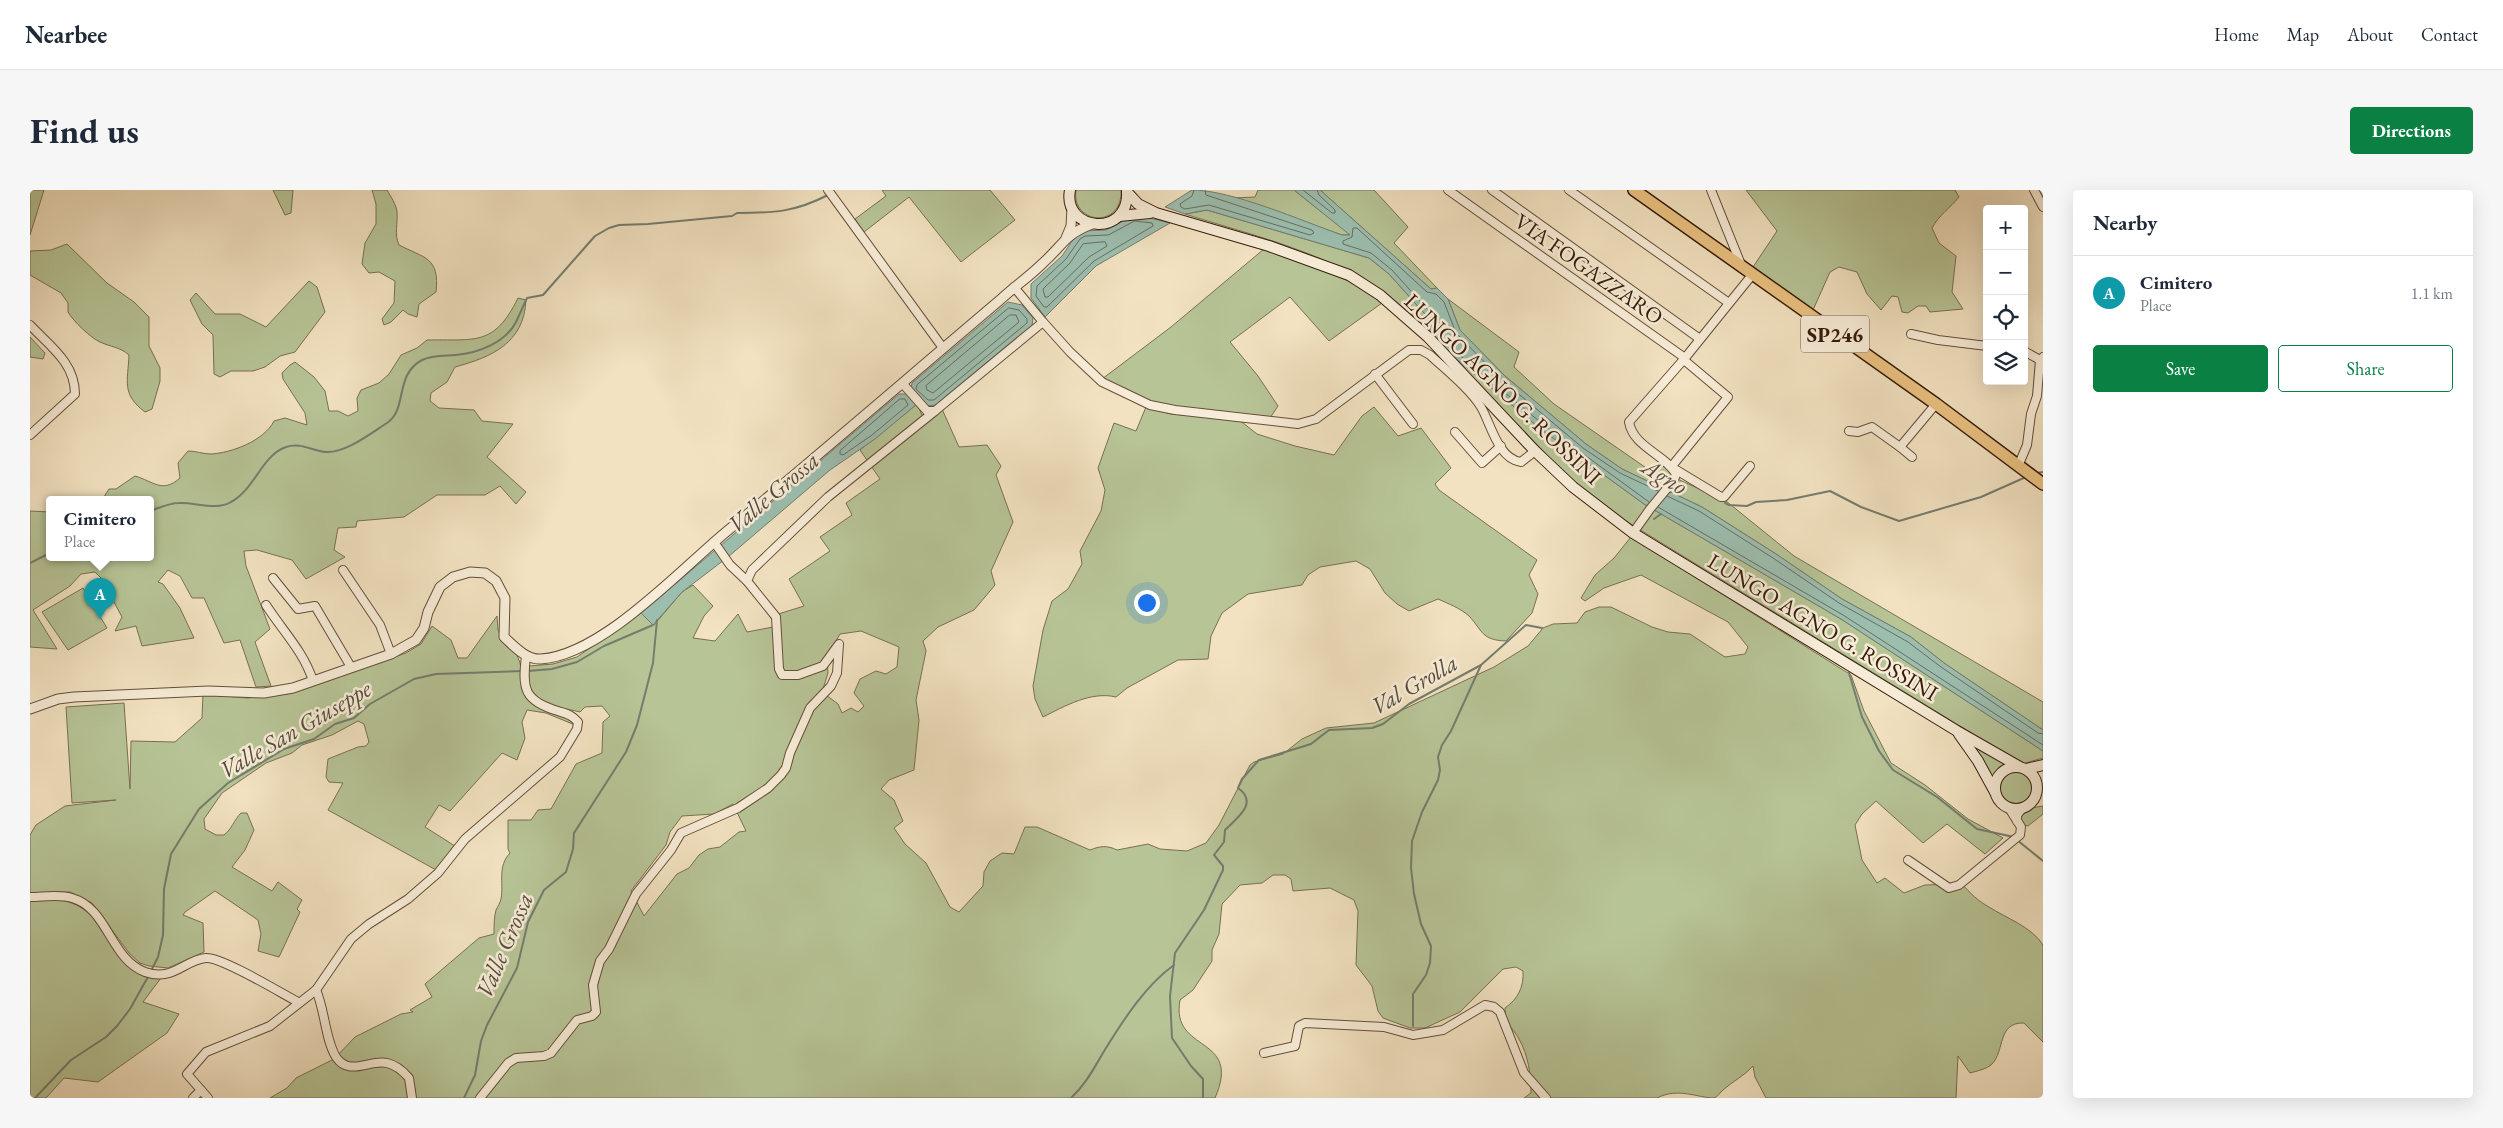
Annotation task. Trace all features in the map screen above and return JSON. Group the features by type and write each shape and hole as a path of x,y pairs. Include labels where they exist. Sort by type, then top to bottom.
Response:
{"main road":[{"path":"1070,190 1072,208 1080,218 1092,224 1106,223 1119,216 1135,213 1156,214"},
{"name":"SP246","path":"1634,190 2019,464 2039,481 2037,485 2043,491"},
{"path":"1127,191 1138,204 1156,214"},
{"path":"1119,216 1127,201 1127,191"},
{"name":"LUNGO AGNO G. ROSSINI","path":"1156,214 1301,256 1349,275 1380,296 1428,337 1535,451 1573,487 1633,534 1957,731 2022,768 2039,786"},
{"name":"LUNGO AGNO G. ROSSINI","path":"1957,731 1978,761 1997,799 2009,808"},
{"path":"1995,792 1994,785 2001,773 2007,769 2041,767 2039,786 2032,803"},
{"path":"2009,808 2022,809 2032,803 2043,802"}],"street":[{"path":"828,190 943,348"},
{"name":"VIA FOGAZZARO","path":"1448,190 1685,359 1728,397 1672,467"},
{"name":"VIA FOGAZZARO","path":"1492,190 1700,339"},
{"path":"1570,190 1729,303"},
{"path":"1711,190 1747,272 1729,303 1685,359 1629,422 1634,437 1672,467 1721,497 1724,497 1750,466"},
{"path":"2034,190 2043,207"},
{"path":"1066,238 1071,226 1072,208"},
{"path":"30,709 58,699 74,697 208,690 264,693 293,688 391,654 416,640 424,628 428,612 440,587 453,577 470,572 485,573 496,581 505,598 504,637 526,656 540,659 558,656 593,641 637,610 714,542 854,426 1043,263 1073,232 1092,224"},
{"path":"1014,288 1070,352 1102,382 1150,405 1175,410 1298,424 1316,419 1409,350 1421,350 1430,355 1481,406 1501,446 1516,461 1523,461 1535,451"},
{"path":"746,582 752,570 828,497 1043,322"},
{"path":"30,325 70,368 75,382 75,394 30,435"},
{"path":"1911,334 1938,340 1983,346"},
{"path":"2019,464 2027,445 2031,414 2037,396 2041,358 2028,353"},
{"path":"1375,374 1413,424"},
{"path":"902,383 927,411 934,411"},
{"path":"1900,447 1936,404"},
{"path":"1849,431 1858,432 1872,426 1912,457"},
{"path":"1455,432 1482,463 1501,446"},
{"path":"1633,534 1650,509 1674,480 1676,474 1672,467"},
{"path":"480,1098 508,1062 516,1058 544,1056 551,1053 577,1020 592,1016 596,1012 593,985 600,961 609,949 636,894 671,850 681,833 717,819 738,808 768,788 781,775 786,768 790,753 814,702 831,686 837,673 839,644 822,666 798,675 782,675 779,669 776,617 730,565 714,542"},
{"path":"343,570 380,625 391,654"},
{"path":"273,578 298,609 315,606 351,667"},
{"path":"266,605 283,633 301,652 313,681"},
{"path":"208,1098 187,1074 206,1052 270,1026 298,1002 316,990 351,938 408,899 438,873 465,839 560,757 577,729 578,722 573,716 536,704 528,694 524,676 526,656"},
{"path":"1908,860 1948,888 1959,886 2020,835 2021,827 2009,808"},
{"path":"2017,821 2017,815 2022,809"},
{"path":"30,897 70,897 87,904 127,960 144,971 159,974 178,971 198,960 216,959 298,1002"},
{"path":"316,990 323,1006 336,1057 344,1065 352,1067 385,1062 394,1065 410,1078 412,1098"},
{"path":"1264,1053 1294,1046 1299,1026 1305,1023 1384,1027 1413,1035 1443,1030 1485,1004 1494,1007 1500,1012 1524,1073 1546,1098"},
{"path":"193,1098 201,1090"}],"green space":[{"path":"30,190 44,190 30,235"},
{"path":"273,190 293,190 291,213 285,215"},
{"path":"372,190 387,190 396,209 396,228 399,245 428,260 433,265 437,280 436,292 419,304 417,317 403,310 391,322 384,325 382,319 394,303 395,281 379,272 369,273 362,264 365,243 376,224 376,204"},
{"path":"882,190 990,190 1015,220 961,262 909,197 864,232 855,219 886,196"},
{"path":"1076,190 1121,190 1119,203 1114,211 1106,216 1097,218 1089,216 1081,210 1077,202"},
{"path":"1258,190 1294,190 1351,235 1342,235 1232,198 1255,197"},
{"path":"1320,190 1374,190 1408,227 1394,243 1437,288 1431,289"},
{"path":"1746,190 1955,190 1959,197 1941,215 1932,228 1939,243 1956,256 1952,292 1963,309 1930,312 1926,306 1918,306 1908,313 1902,312 1898,297 1892,296 1881,310 1867,294 1857,272 1839,267 1830,272 1813,310 1753,267 1777,231"},
{"path":"1207,210 1369,258 1389,274 1433,323 1429,331 1402,306 1374,286 1345,270 1315,256 1284,245 1185,214"},
{"path":"67,244 107,283 134,302 149,317 149,346 160,368 160,381 152,409 145,412 137,405 129,393 127,380 129,355 96,340 87,333 68,312 68,303 61,293 30,275 30,251 51,250"},
{"path":"1264,249 1341,277 1382,303 1329,341 1290,297 1230,342 1258,376 1278,406 1270,418 1178,409 1144,401 1102,379 1171,327"},
{"path":"309,281 317,287 325,312 295,352 280,356 265,367 253,371 231,371 220,377 214,374 213,335 202,324 190,300 196,293 215,314 240,314 266,327"},
{"path":"518,298 526,300 524,315 519,327 504,346 493,353 455,367 447,382 431,393 430,401 439,408 474,410 482,421 513,424 487,457 526,492 516,504 500,486 485,495 437,495 404,517 357,521 356,527 338,528 334,550 345,557 306,579 292,560 257,550 244,551 246,566 270,629 255,642 271,686 256,687 240,640 224,643 204,598 192,598 180,576 168,570 158,582 163,584 180,608 194,638 142,646 136,626 115,631 122,617 101,578 95,572 81,574 70,586 33,610 57,649 30,647 30,511 46,512 46,561 154,561 154,496 105,496 109,489 116,489 135,476 158,485 168,485 180,478 178,463 188,451 211,454 246,445 263,434 274,421 285,418 307,425 305,413 283,379 282,373 295,362 314,377 325,391 329,411 338,411 348,416 358,411 357,398 361,390 379,383 389,374 401,355 417,348 427,340 458,340 482,337 491,333 509,314"},
{"path":"1448,299 1519,352 1514,367 1554,404 1652,472 1661,465 1670,470 1673,477 1726,501 1794,556 2043,702 2043,730 1944,663 1911,637 1842,599 1702,507 1622,469 1586,444 1505,376 1460,330"},
{"path":"30,337 45,353 43,359 30,357"},
{"path":"1454,357 1542,430 1644,504 1841,619 2043,751 2043,758 2022,764 1629,523 1566,475"},
{"path":"917,404 922,415 929,416 942,409 959,447 987,445 1001,466 996,475 1013,522 991,571 995,585 974,610 938,627 923,641 926,651 916,700 919,720 914,770 889,780 881,789 894,800 903,821 894,828 905,844 926,863 950,907 959,912 983,886 984,872 990,861 1002,853 1014,854 1025,827 1037,827 1090,850 1110,847 1117,850 1148,844 1160,849 1187,851 1206,843 1219,825 1250,765 1254,762 1283,754 1302,739 1326,728 1374,723 1494,667 1528,646 1543,628 1553,624 1577,623 1585,612 1599,607 1611,607 1652,627 1668,632 1690,634 1725,657 1745,654 1748,647 1728,622 1641,575 1604,588 1585,601 1581,598 1595,575 1614,558 1631,537 1851,675 1864,711 1891,763 1925,785 1968,819 2003,838 1985,854 1947,824 1923,843 1876,801 1862,814 1855,825 1862,860 1877,883 1885,878 1904,893 1925,885 1962,884 1981,902 2026,928 2038,939 2043,945 2043,1042 2024,1023 2015,1024 2005,1032 1999,1052 1992,1064 1982,1070 1970,1073 1958,1056 1956,1098 1766,1098 1755,1077 1753,1066 1714,1098 1673,1093 1657,1098 1524,1098 1531,1093 1528,1065 1522,1045 1507,1022 1505,1014 1505,1008 1519,992 1523,971 1516,967 1503,969 1460,1012 1425,1028 1410,1028 1383,1018 1378,1011 1372,986 1356,965 1358,911 1354,900 1330,888 1293,891 1291,879 1285,875 1273,875 1262,883 1240,885 1222,904 1219,934 1212,950 1212,961 1193,990 1180,1000 1180,1017 1185,1029 1214,1053 1220,1063 1221,1078 1215,1098 270,1098 287,1088 296,1078 334,1059 355,1037 401,1014 413,1012 410,1010 432,997 425,984 479,938 494,934 495,913 502,893 502,869 510,853 508,849 508,820 531,820 538,810 551,809 576,764 602,753 603,722 610,716 602,706 585,707 580,712 541,700 530,688 528,678 529,666 553,664 577,657 641,613 654,625 682,592 693,585 713,606 704,616 693,638 715,641 738,614 747,632 773,627 772,616 804,606 789,579 830,551 820,537 852,515 846,503 880,479 860,450","holes":["861,631 899,647 897,667 886,674 876,671 860,679 854,693 864,706 858,712 851,708 842,713 838,704 822,692 828,673 827,657 840,634","733,804 746,831 739,832 720,847 708,849 699,855 689,868 677,874 644,916 631,891 666,845 670,832 682,816 714,814"]},
{"path":"1146,407 1171,414 1238,419 1257,434 1295,446 1334,455 1362,416 1374,407 1398,436 1421,428 1451,468 1435,484 1439,490 1537,560 1529,575 1538,594 1532,613 1506,641 1492,639 1483,634 1469,616 1454,606 1438,599 1409,611 1397,604 1385,593 1370,569 1356,561 1320,567 1308,575 1302,585 1248,594 1222,613 1211,636 1208,659 1178,660 1127,688 1116,697 1097,696 1088,698 1069,704 1043,717 1035,699 1033,686 1043,630 1052,601 1068,589 1082,564 1080,551 1101,511 1105,490 1098,468 1114,423 1136,431"},
{"path":"83,588 107,628 68,650 42,612"},
{"path":"497,616 498,630 506,646 517,655 520,663 526,698 536,706 573,719 575,725 546,713 527,710 522,722 525,738 517,760 502,753 450,811 439,805 425,827 455,846 436,870 328,810 343,783 329,782 326,777 328,759 358,747 366,746 369,742 364,724 358,721 332,735 302,745 292,753 266,763 222,793 204,819 205,829 216,835 224,835 241,813 247,813 254,830 245,850 232,867 272,891 278,882 302,900 297,909 300,912 279,957 258,951 261,934 258,920 215,891 183,915 203,923 204,952 168,968 140,963 129,953 92,903 70,892 30,893 30,835 36,825 65,806 116,800 72,803 66,707 124,703 130,789 131,741 175,742 202,718 203,694 247,698 288,694 406,653 421,644 432,626 451,640 458,658 467,658"},
{"path":"1966,738 2008,763 1997,770 1991,779"},
{"path":"2016,772 2022,773 2027,777 2031,782 2031,794 2027,799 2022,803 2016,804 2010,803 2005,799 2001,794 2000,788 2001,782 2005,777 2010,773"},
{"path":"2043,806 2043,814 2028,826 2024,825 2020,814 2031,808"},
{"path":"30,901 65,901 83,909 94,919 119,955 130,966 143,974 161,978 143,1002 179,1014 167,1033 98,1082 64,1078 46,1098 30,1098"}],"water":[{"path":"1192,190 1227,195 1342,235 1350,235 1294,190 1320,190 1431,289 1437,288 1448,299 1460,330 1505,376 1586,444 1622,469 1702,507 1842,599 1911,637 1944,663 2043,730 2043,751 1841,619 1644,504 1542,430 1454,357 1429,331 1433,323 1389,274 1369,258 1207,210 1185,214 1165,207"},
{"path":"1146,217 1170,223 1096,266 1045,317 1031,298 1031,284 1062,256 1076,235 1084,231 1106,230 1125,220"},
{"path":"1008,302 1022,305 1033,318 1032,326 936,405 926,406 911,389 912,383"},
{"path":"899,394 907,394 917,404 875,439 830,470 728,557 682,592 653,625 641,613"}],"waterway":[{"path":"154,510 175,503 212,506 225,505 239,496 264,464 278,451 286,447 306,447 326,452 342,449 366,437 393,417 404,383 413,366 426,358 473,352 498,341 505,336 516,322 527,298 543,295 595,236 609,228 619,225 648,224 732,216 737,213 762,213 784,210 805,205 828,195"},
{"path":"2037,473 2043,472"},
{"path":"1725,503 1747,506 1756,502 1787,500 1830,491 1861,507 1899,521 1981,497 2026,477"},
{"name":"Val Grolla","path":"1654,519 1661,514"},
{"path":"30,563 46,555"},
{"name":"Valle Grossa","path":"464,1098 475,1075 481,1041 487,1025 517,968 528,922 544,890 566,872 573,849 574,833 626,752 637,725 653,663 657,620"},
{"name":"Valle San Giuseppe","path":"528,671 552,669 577,662 604,646 653,625"},
{"name":"Val Grolla","path":"1203,1098 1203,1079 1191,1066 1172,1038 1170,996 1175,953 1204,910 1223,870 1223,866 1214,855 1224,842 1225,830 1240,815 1246,805 1247,799 1238,788 1242,779 1259,760 1311,744 1329,730 1372,728 1383,724 1409,704 1481,665 1526,625 1542,628"},
{"path":"1413,1026 1413,994 1426,975 1430,963 1431,946 1421,924 1414,894 1411,868 1412,841 1422,812 1438,780 1440,770 1438,757 1442,745 1451,731 1481,665"},
{"name":"Valle San Giuseppe","path":"151,971 158,957 163,935 164,889 171,854 199,809 228,783 284,749 314,739 335,724 354,718 370,704 414,679 436,674 523,671"},
{"path":"1849,673 1862,717 1879,751 1893,770 1937,797 1977,829 2014,837"},
{"path":"2017,840 2043,861"},
{"path":"1071,1098 1086,1080 1136,1003 1154,982 1174,965"},
{"name":"Valle San Giuseppe","path":"35,1098 71,1060 106,1037 117,1026 130,1009 149,975"}],"place":[{"name":"Cimitero","path":"100,619"}],"water label":[{"name":"Agno","path":"1665,476"}]}
